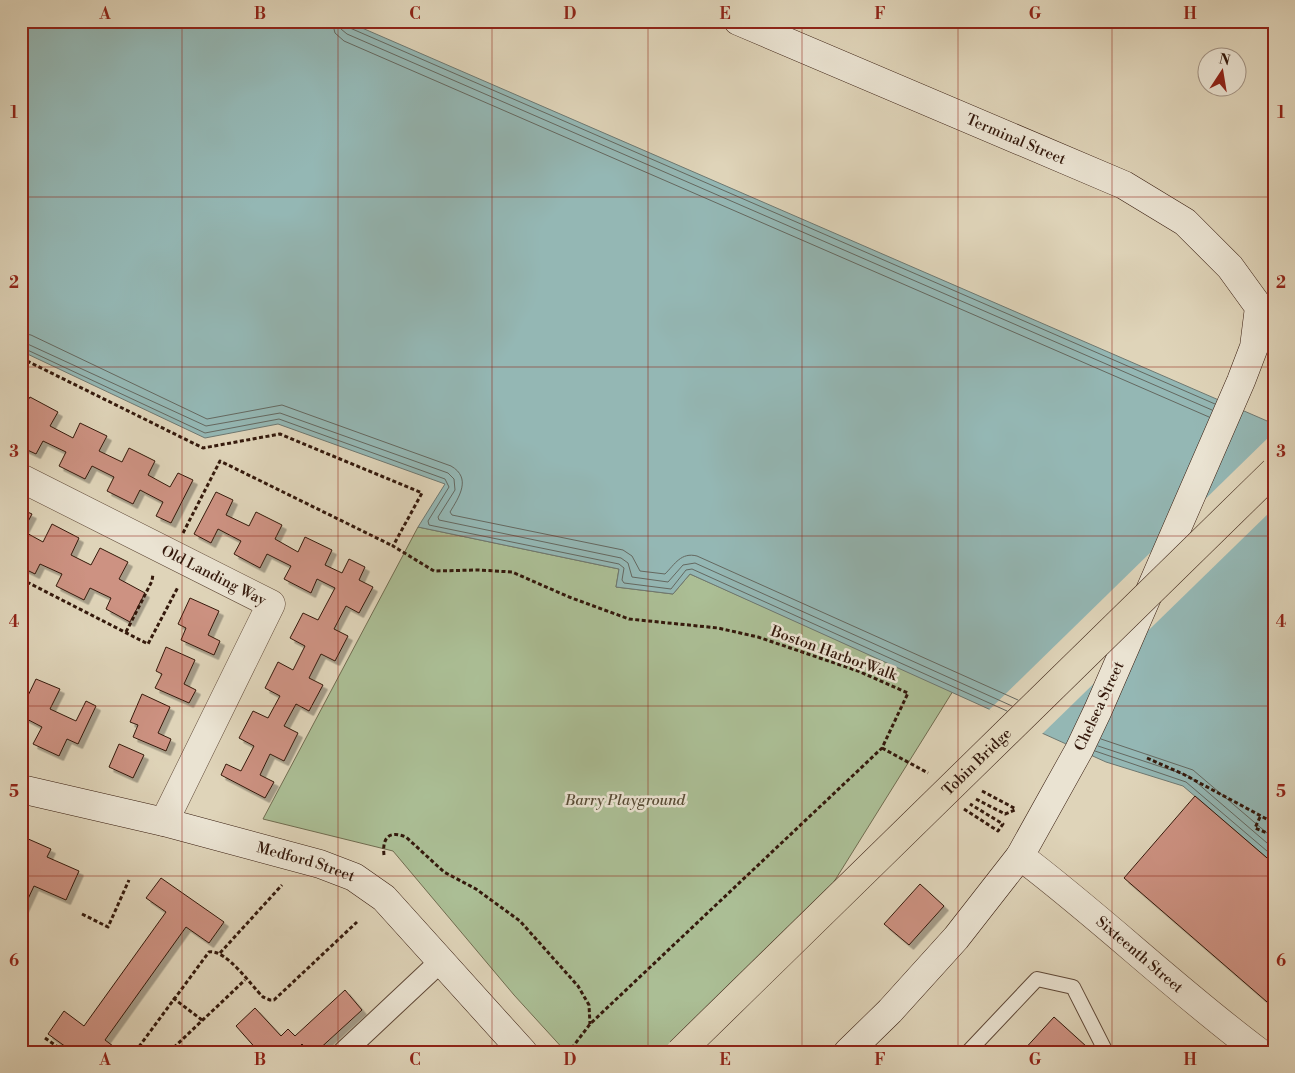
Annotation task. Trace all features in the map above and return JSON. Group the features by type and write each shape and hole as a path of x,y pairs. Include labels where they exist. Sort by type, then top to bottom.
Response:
{"highway":[{"name":"Tobin Bridge","path":"680,1052 1274,471"}],"main road":[{"name":"Terminal Street","path":"738,21 1124,185 1185,222 1266,306"},
{"name":"Chelsea Street","path":"848,1052 890,1011 956,938 1020,856 1079,750 1120,663 1236,392 1254,347 1266,306"},
{"name":"Old Landing Way","path":"21,478 271,604 164,822"},
{"name":"Medford Street","path":"21,788 164,822 320,864 354,878 384,898 523,1052"},
{"name":"Sixteenth Street","path":"1020,856 1100,920 1245,1047"}],"street":[{"path":"344,1052 441,961"}],"lane":[{"path":"968,1052 1037,979 1073,987 1106,1052"}],"path":[{"path":"21,358 203,448 280,434 422,493 407,517 394,546 220,461 180,539"},
{"name":"Boston HarborWalk","path":"394,546 434,571 478,570 512,572 569,597 629,618 718,628 758,637 858,671 908,693 882,748 590,1024 569,1052"},
{"path":"126,632 152,581 152,572"},
{"path":"21,579 148,644 178,587"},
{"path":"882,748 934,776"},
{"path":"1147,758 1183,774 1274,823"},
{"path":"957,805 998,831 1002,824 967,802 972,796 1005,814 1016,809 979,789"},
{"path":"1260,817 1255,828 1274,836"},
{"path":"384,855 384,842 390,834 406,837 444,872 476,889 520,921 574,982 589,1005 590,1024"},
{"path":"82,914 108,927 129,880"},
{"path":"135,1052 204,956 209,952 220,952 282,885"},
{"path":"220,952 262,997 274,1000 357,922"},
{"path":"574,982 579,978"},
{"path":"170,1052 245,980"},
{"path":"174,998 202,1020"},
{"path":"45,1038 65,1052"}],"green space":[{"name":"Barry Playground","path":"418,527 619,569 616,587 673,594 690,574 953,691 822,901 675,1052 566,1052 514,995 393,851 263,819"}],"water":[{"path":"21,21 346,21 1274,424 1274,864 1183,786 1106,762 690,574 673,594 616,587 619,569 418,527 445,484 278,424 205,438 21,351"}],"pier":[{"path":"1274,432 1274,508 1041,735 989,710"}],"building":[{"path":"30,397 58,412 50,426 73,438 80,423 107,436 99,451 122,462 129,448 155,461 148,475 170,487 178,473 193,480 171,523 156,516 163,502 140,490 133,504 107,491 114,477 92,466 85,479 59,466 66,452 43,441 36,454 21,447 21,411"},
{"path":"216,492 233,500 226,515 249,526 256,512 282,525 275,539 298,552 305,537 332,550 325,565 342,573 349,559 365,567 359,580 373,587 359,613 346,606 334,629 348,636 335,661 321,654 309,678 323,685 309,711 296,704 284,726 298,733 284,761 270,754 260,775 274,782 265,798 221,775 226,764 241,771 254,746 239,738 253,711 268,718 280,696 265,688 278,662 293,670 305,646 290,638 303,613 318,620 335,588 317,579 311,593 284,579 291,566 267,554 260,568 234,554 241,541 218,529 211,543 194,534"},
{"path":"21,509 32,514 23,531 43,542 52,524 79,538 71,555 91,565 100,548 128,562 119,579 145,593 130,622 106,609 111,598 90,588 84,600 56,586 62,574 40,564 35,574 21,567"},
{"path":"190,598 219,611 208,635 220,641 214,655 181,640 186,628 178,624"},
{"path":"166,647 195,660 184,684 196,690 189,703 155,688 162,674 156,671"},
{"path":"36,679 60,689 50,709 76,721 86,701 96,706 78,744 67,739 59,756 33,744 42,727 21,716 21,704 23,706"},
{"path":"142,694 170,707 158,733 171,739 166,751 133,737 138,725 130,722"},
{"path":"119,744 144,755 133,778 109,767"},
{"path":"1195,796 1274,864 1274,1008 1124,878"},
{"path":"26,838 51,849 47,857 79,871 66,900 34,886 21,914 21,849"},
{"path":"161,878 224,922 209,943 186,927 105,1040 121,1052 73,1052 48,1034 64,1011 84,1026 166,912 146,898"},
{"path":"920,884 944,906 909,945 884,924"},
{"path":"345,990 362,1010 316,1052 309,1052 302,1044 294,1052 259,1052 236,1026 255,1008 281,1036 288,1029 295,1036"},
{"path":"1054,1017 1087,1047 1083,1052 1022,1052"}]}
